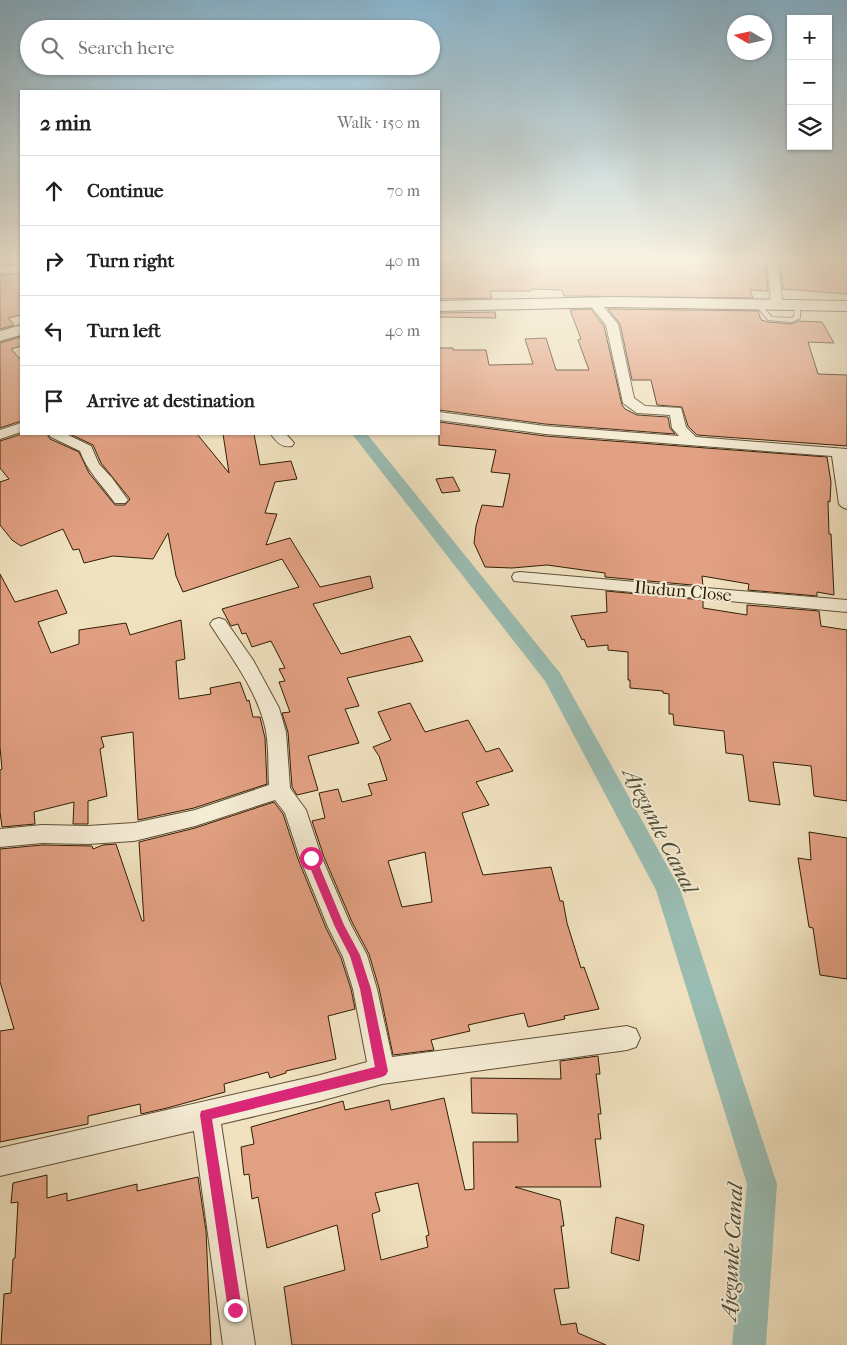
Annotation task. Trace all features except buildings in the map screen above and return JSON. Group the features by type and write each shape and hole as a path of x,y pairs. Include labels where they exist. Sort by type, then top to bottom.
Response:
{"main road":[{"path":"0,330 20,324"},
{"path":"0,336 20,330"}],"street":[{"path":"610,321 612,324 628,400 642,410 676,411 679,428 693,442"},
{"path":"440,416 545,430 843,453 847,504"},
{"path":"0,435 20,427"},
{"path":"58,435 86,449 92,465 107,481 120,500"},
{"name":"Iludun Close","path":"520,577 847,606"},
{"path":"219,624 244,660 269,708 276,732 280,790 295,810 311,858 340,927 355,955 366,989 382,1071"},
{"path":"0,838 42,834 88,835 134,832 196,818 280,790"},
{"path":"0,1162 206,1115 382,1071 627,1038"},
{"path":"206,1115 239,1345"}],"waterway":[{"name":"Ajegunle Canal","path":"360,435 553,678 668,889 762,1184 749,1345"}],"route":[{"path":"235,1310 206,1115 382,1071 366,989 355,955 340,927 311,858"}]}
